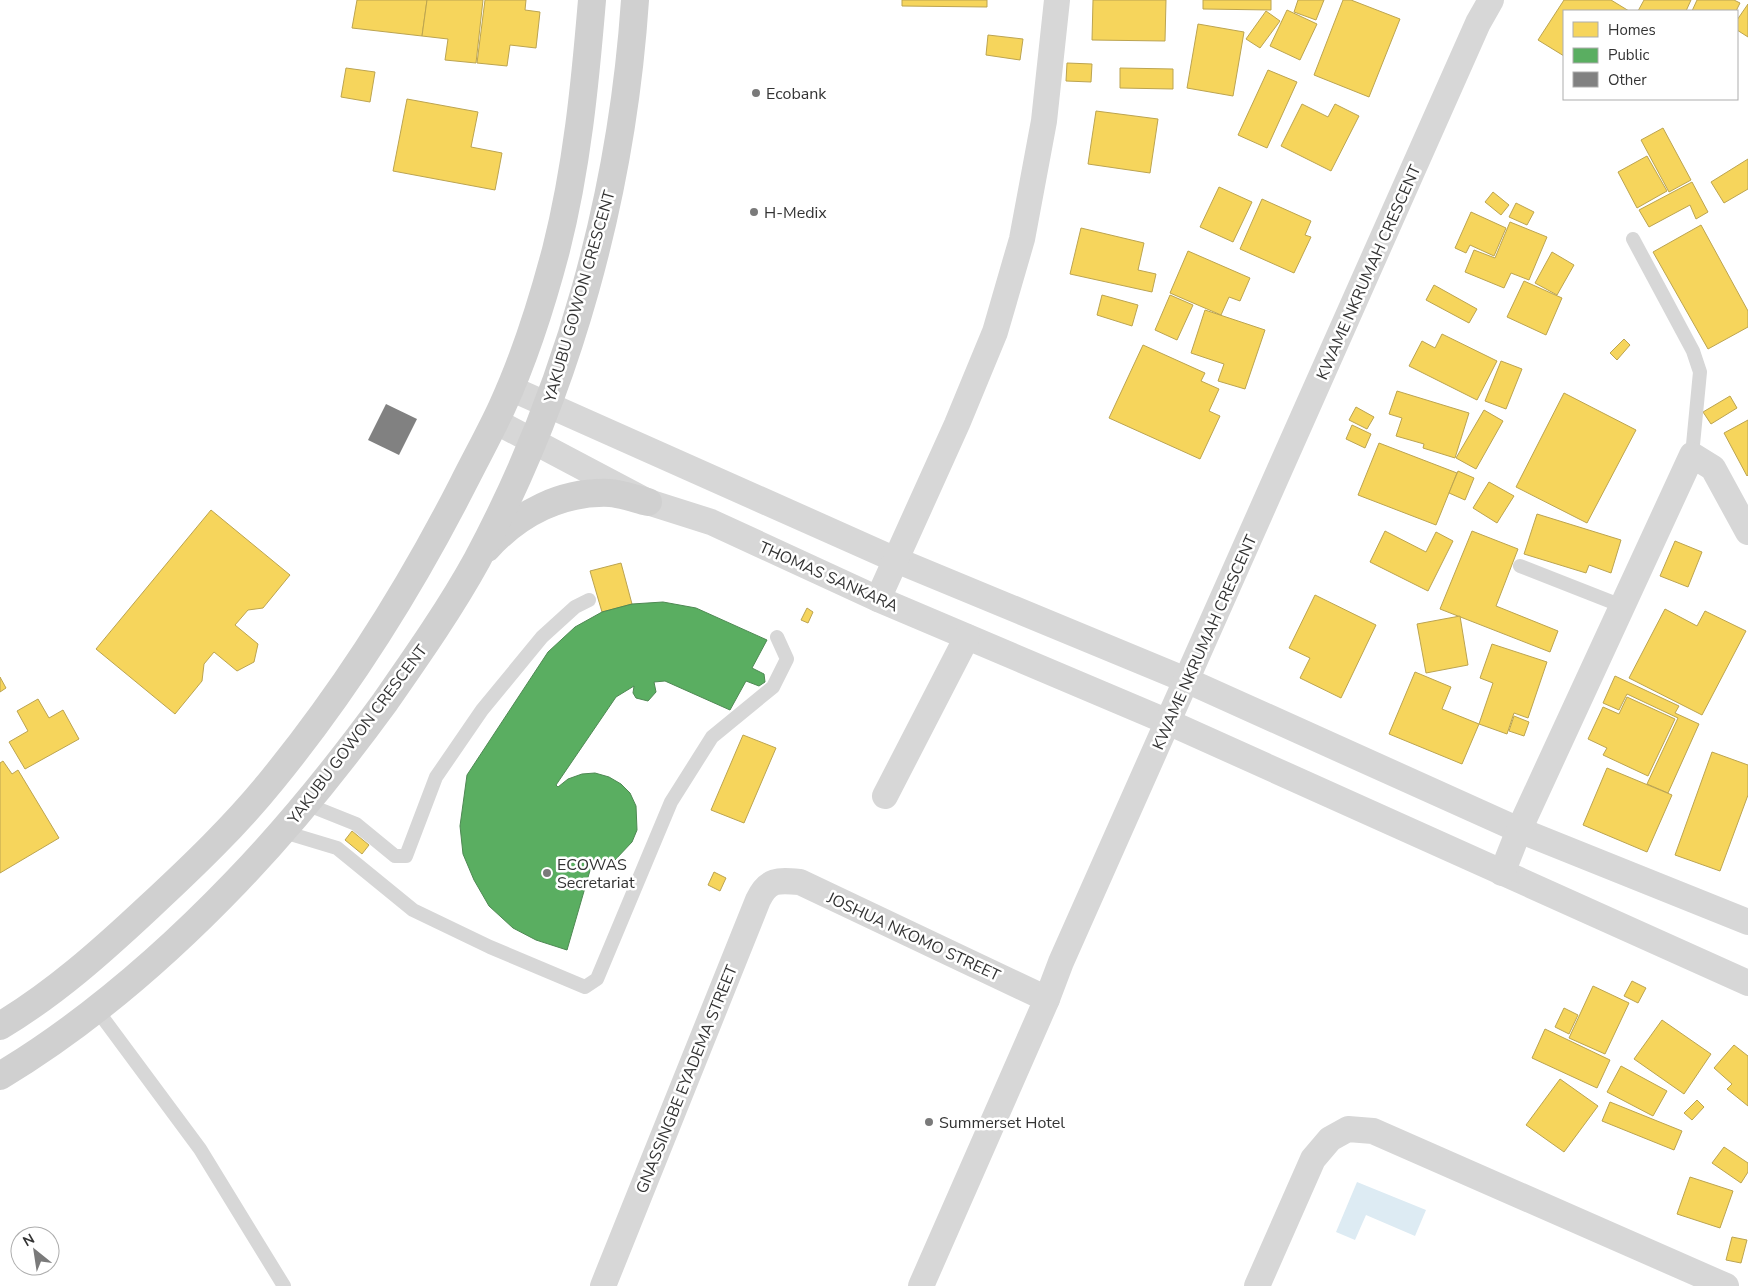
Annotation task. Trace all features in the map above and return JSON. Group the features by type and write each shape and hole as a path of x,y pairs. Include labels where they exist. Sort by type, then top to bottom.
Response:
{"main road":[{"path":"0,1026 35,1005 103,950 191,868 271,782 320,719 401,598 441,526 495,421 529,338 555,252 571,184 581,122 592,0"},
{"name":"YAKUBU GOWON CRESCENT","path":"0,1076 36,1054 97,1010 189,930 284,832 355,743 418,656 476,560 533,441 548,405 578,311 609,195 624,114 635,0"},
{"path":"476,560 501,532 537,508 578,494 612,493 648,502"}],"street":[{"path":"878,599 994,332 1022,239 1044,121 1056,0"},
{"name":"KWAME NKRUMAH CRESCENT","path":"922,1286 1047,999 1061,962 1478,23 1491,0"},
{"path":"510,388 896,560 1186,680 1519,830 1748,922"},
{"name":"THOMAS SANKARA","path":"495,421 648,502 711,522 878,599 1168,722 1502,873 1747,979"},
{"path":"1502,873 1519,830 1692,455 1713,468 1748,532"},
{"path":"885,796 967,637"},
{"name":"JOSHUA NKOMO STREET","path":"778,880 800,882 1047,999"},
{"name":"GNASSINGBE EYADEMA STREET","path":"603,1286 758,900 767,886 778,880"},
{"path":"1257,1286 1313,1159 1330,1139 1348,1129 1373,1131 1726,1286"}],"lane":[{"path":"1634,240 1693,351 1700,372 1692,455"},
{"path":"1520,566 1622,606"},
{"path":"306,804 356,824 394,856 406,856 436,777 482,710 542,637 575,607 589,600"},
{"path":"284,832 337,848 413,910 490,947 585,986 598,979 671,802 712,737 773,687 787,659 777,637"},
{"path":"97,1010 200,1149 284,1286"}],"shaded area":[{"path":"1357,1182 1426,1210 1415,1236 1366,1215 1355,1240 1336,1232"}],"building: Homes":[{"path":"357,0 427,0 422,36 352,28"},
{"path":"427,0 483,0 476,63 445,60 448,39 422,36"},
{"path":"485,0 526,0 525,10 540,12 536,48 510,45 507,66 477,63"},
{"path":"902,0 987,0 987,7 902,6"},
{"path":"1093,0 1166,0 1165,41 1092,40"},
{"path":"1203,0 1271,0 1271,10 1203,9"},
{"path":"1298,0 1324,0 1316,20 1294,12"},
{"path":"1343,0 1351,0 1400,19 1369,97 1314,75"},
{"path":"1564,0 1611,0 1627,10 1563,10 1563,55 1538,40"},
{"path":"1644,0 1691,0 1686,10 1639,10"},
{"path":"1697,0 1734,0 1740,3 1736,10 1692,10"},
{"path":"1748,4 1748,37 1738,31 1738,19"},
{"path":"1287,10 1317,24 1300,60 1270,46"},
{"path":"1266,11 1280,21 1260,48 1246,39"},
{"path":"1198,24 1244,32 1233,96 1187,88"},
{"path":"988,35 1023,39 1020,60 986,55"},
{"path":"1067,63 1092,64 1091,82 1066,81"},
{"path":"346,68 375,72 370,102 341,97"},
{"path":"1120,68 1173,69 1173,89 1120,88"},
{"path":"1268,70 1297,82 1267,148 1238,135"},
{"path":"407,99 478,112 471,147 502,153 495,190 393,171"},
{"path":"1302,104 1328,117 1335,104 1359,116 1331,171 1281,146"},
{"path":"1096,111 1158,119 1150,173 1088,164"},
{"path":"1663,128 1691,180 1669,192 1641,140"},
{"path":"1647,156 1667,191 1637,208 1618,172"},
{"path":"1748,159 1748,189 1724,203 1711,182"},
{"path":"1692,182 1708,212 1696,219 1690,205 1649,227 1639,210"},
{"path":"1219,187 1252,202 1233,242 1200,227"},
{"path":"1493,192 1509,205 1501,215 1485,202"},
{"path":"1262,199 1311,221 1305,235 1311,237 1294,273 1240,249"},
{"path":"1516,203 1534,212 1527,225 1509,217"},
{"path":"1471,212 1506,228 1494,256 1470,245 1466,253 1455,248"},
{"path":"1510,222 1547,237 1529,280 1511,273 1504,288 1465,272 1474,250 1495,258"},
{"path":"1701,225 1748,311 1748,327 1708,349 1653,252"},
{"path":"1081,228 1144,243 1138,270 1156,274 1152,292 1070,274"},
{"path":"1188,251 1250,278 1240,301 1229,297 1221,315 1170,293"},
{"path":"1552,252 1574,265 1557,295 1535,283"},
{"path":"1524,281 1562,298 1546,335 1507,317"},
{"path":"1434,285 1477,309 1469,323 1426,300"},
{"path":"1102,295 1138,305 1132,326 1097,315"},
{"path":"1170,295 1193,305 1177,340 1155,330"},
{"path":"1205,310 1265,330 1245,389 1218,381 1224,364 1191,353"},
{"path":"1442,334 1497,361 1477,400 1409,366 1422,341 1435,348"},
{"path":"1624,339 1630,345 1617,360 1610,353"},
{"path":"1143,345 1205,373 1201,381 1219,389 1209,411 1220,416 1200,459 1109,418"},
{"path":"1501,361 1522,369 1506,409 1485,401"},
{"path":"1397,391 1469,413 1455,458 1423,448 1424,444 1396,436 1402,418 1389,414"},
{"path":"1564,393 1636,430 1587,523 1516,487"},
{"path":"1730,396 1737,408 1711,424 1703,412"},
{"path":"1356,407 1374,417 1367,429 1349,420"},
{"path":"1484,410 1503,421 1476,469 1456,458"},
{"path":"1748,420 1748,475 1747,476 1724,433"},
{"path":"1352,425 1371,434 1365,448 1346,439"},
{"path":"1379,443 1457,473 1436,525 1358,495"},
{"path":"1458,471 1474,478 1465,500 1449,493"},
{"path":"1489,482 1514,496 1497,523 1473,508"},
{"path":"211,510 290,575 263,608 248,610 235,625 258,644 254,662 237,671 214,652 204,664 202,681 175,714 96,649"},
{"path":"1537,514 1621,540 1611,573 1589,565 1586,573 1524,554"},
{"path":"1385,531 1426,552 1436,532 1453,541 1428,591 1370,562"},
{"path":"1472,531 1518,549 1496,606 1558,631 1550,652 1440,609"},
{"path":"1675,541 1702,552 1688,587 1660,576"},
{"path":"621,563 632,604 602,612 590,571"},
{"path":"1315,595 1376,625 1341,698 1300,678 1310,658 1289,648"},
{"path":"807,608 813,612 808,623 801,620"},
{"path":"1665,609 1697,626 1705,611 1746,631 1702,715 1629,678"},
{"path":"1460,616 1468,665 1426,673 1417,624"},
{"path":"1492,644 1547,662 1528,718 1514,713 1507,734 1479,724 1493,683 1480,678"},
{"path":"1415,672 1451,687 1442,709 1479,724 1462,764 1389,734"},
{"path":"1615,676 1679,706 1675,713 1699,724 1668,793 1647,784 1678,718 1627,694 1619,710 1603,703"},
{"path":"0,677 6,688 0,692"},
{"path":"1627,697 1675,719 1648,776 1603,755 1607,748 1588,739 1603,707 1619,714"},
{"path":"38,699 49,718 63,710 79,739 25,769 9,742 28,731 17,711"},
{"path":"1514,716 1529,722 1524,736 1509,731"},
{"path":"743,735 776,748 744,823 711,810"},
{"path":"1712,752 1748,765 1748,795 1720,871 1675,855"},
{"path":"3,761 12,774 18,770 59,838 0,873 0,763"},
{"path":"1607,768 1672,795 1647,852 1583,825"},
{"path":"352,831 369,845 362,854 345,840"},
{"path":"714,872 726,878 720,891 708,885"},
{"path":"1632,981 1646,988 1638,1003 1624,996"},
{"path":"1593,986 1629,1003 1605,1054 1569,1038"},
{"path":"1564,1008 1578,1015 1569,1034 1555,1027"},
{"path":"1662,1020 1711,1054 1684,1094 1634,1059"},
{"path":"1545,1029 1610,1060 1597,1088 1532,1058"},
{"path":"1734,1045 1748,1056 1748,1106 1727,1089 1732,1084 1714,1068"},
{"path":"1621,1066 1667,1091 1653,1116 1607,1092"},
{"path":"1560,1079 1598,1106 1564,1152 1526,1125"},
{"path":"1697,1100 1704,1107 1692,1120 1684,1113"},
{"path":"1610,1102 1682,1131 1674,1150 1602,1121"},
{"path":"1724,1147 1748,1163 1748,1172 1741,1183 1712,1163"},
{"path":"1690,1177 1733,1191 1720,1228 1677,1214"},
{"path":"1732,1237 1747,1240 1741,1263 1726,1260"}],"building: Public":[{"path":"663,602 696,608 767,640 752,668 764,674 765,682 759,686 746,681 730,710 665,681 654,682 656,692 648,701 636,698 633,693 634,686 616,697 556,785 558,787 568,779 582,774 595,773 609,777 621,784 630,793 636,806 637,830 632,842 615,860 591,867 567,950 536,940 513,928 489,906 474,880 463,854 460,826 467,775 548,652 575,627 602,612 632,604"}],"building: Other":[{"path":"386,404 417,419 399,455 368,440"}],"place":[{"name":"Ecobank","path":"756,93"},
{"name":"H-Medix","path":"754,212"},
{"name":"ECOWAS Secretariat","path":"547,873"},
{"name":"Summerset Hotel","path":"929,1122"}]}
